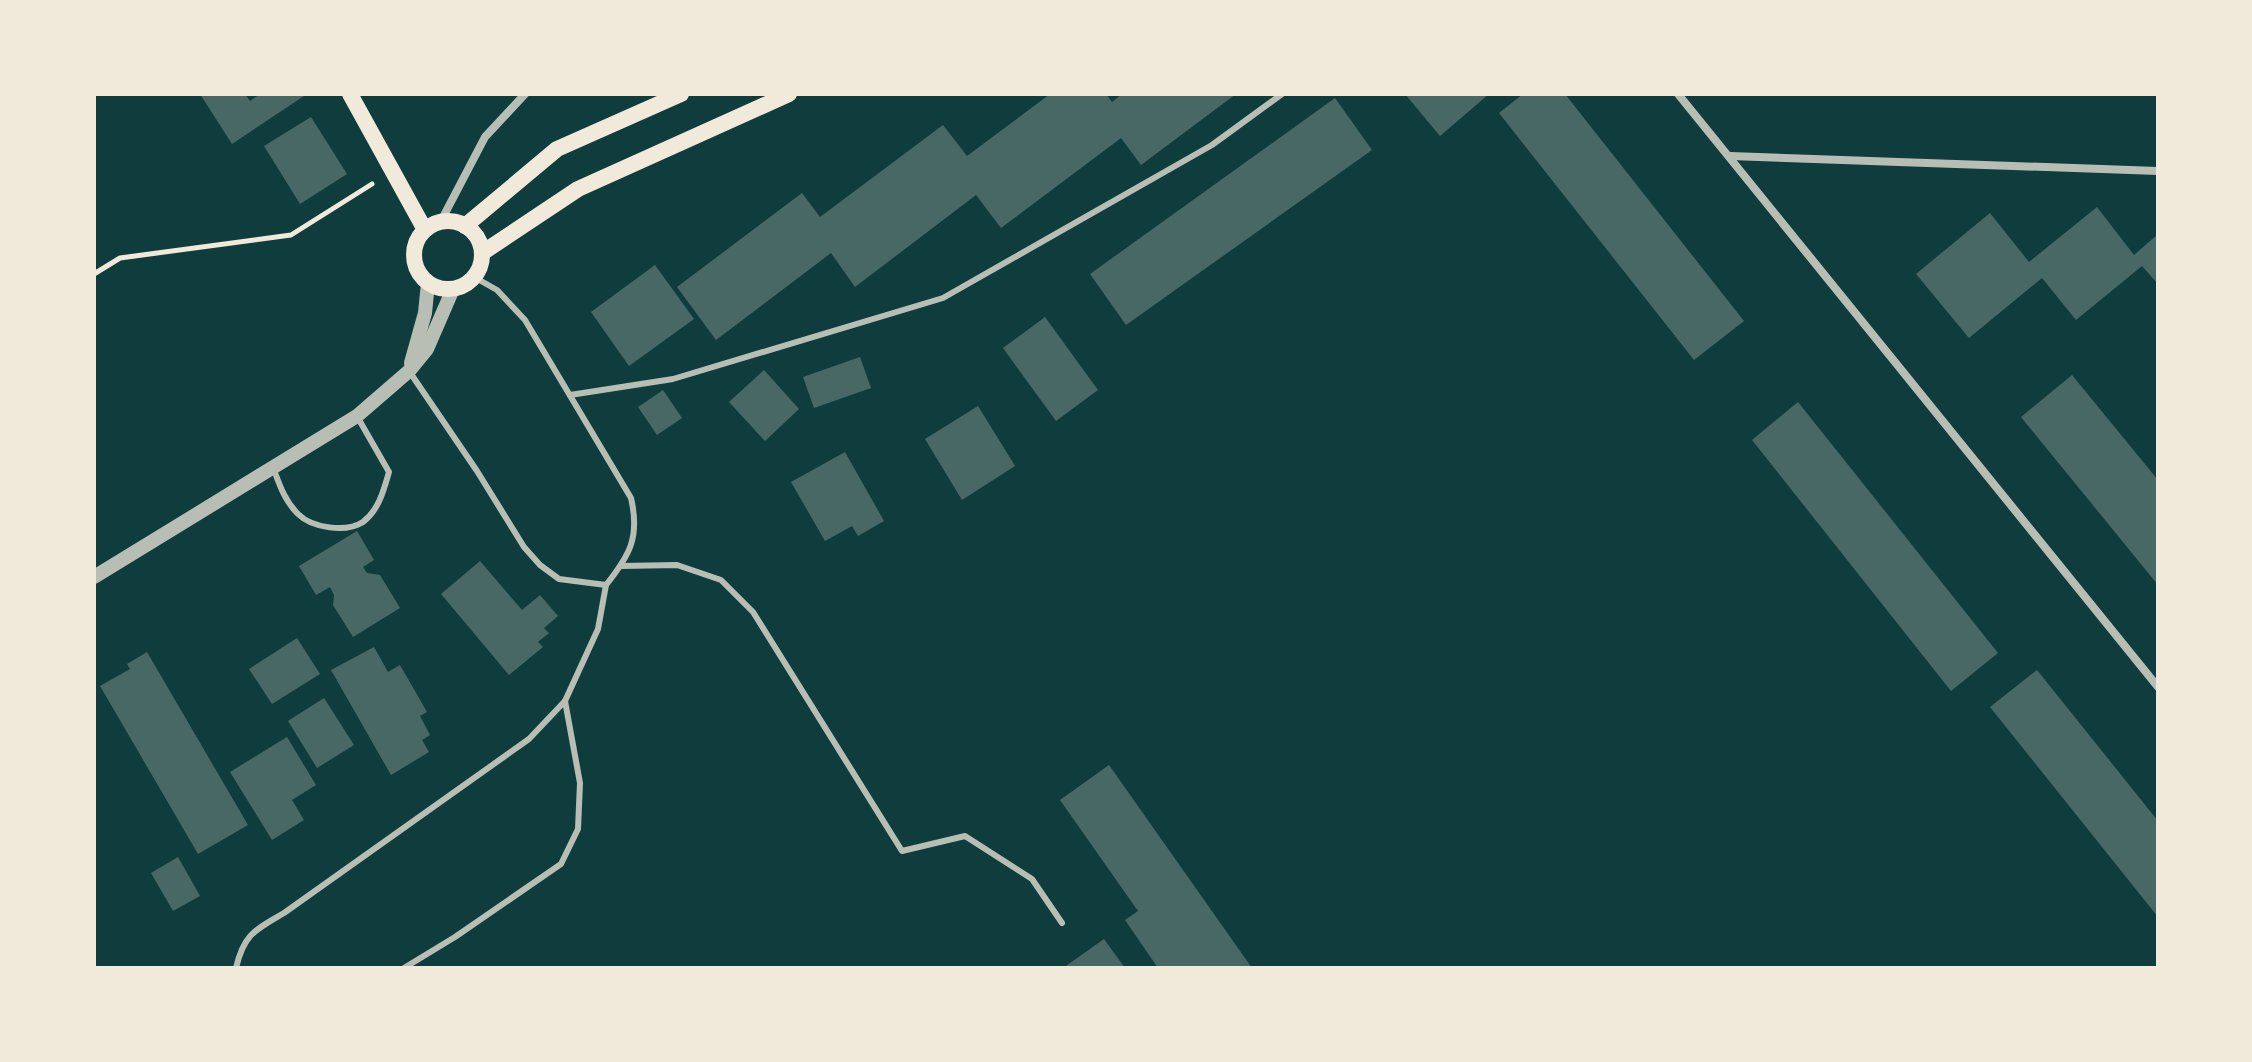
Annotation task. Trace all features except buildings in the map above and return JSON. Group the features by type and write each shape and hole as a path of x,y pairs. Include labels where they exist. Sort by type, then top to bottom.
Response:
{"main road":[{"path":"350,94 425,230"},
{"path":"465,226 557,149 681,94"},
{"path":"482,253 578,189 789,94"},
{"path":"441,221 458,222 465,226 480,242 482,253 474,277 453,289 428,283 421,276 414,257 415,247 425,230 441,221"}],"street":[{"path":"441,221 485,137 525,94"},
{"path":"1678,94 2158,687"},
{"path":"1730,156 2158,171"},
{"path":"409,371 425,313 428,283"},
{"path":"94,577 357,416 409,371 427,349 453,289"}],"lane":[{"path":"570,395 673,379 943,298 1212,145 1282,94"},
{"path":"236,968 242,945 259,927 297,904 529,739 565,701 598,629 606,585 632,545 636,520 631,498 525,320 497,290 474,277"},
{"path":"409,371 524,547 540,565 559,579 606,585"},
{"path":"273,466 284,496 300,517 330,529 363,522 382,499 389,472 357,416"},
{"path":"621,566 677,565 721,580 753,612 902,851 965,836 1032,879 1062,923"},
{"path":"404,968 561,864 578,829 580,783 565,701"}],"path":[{"path":"94,274 120,258 291,235 392,171"}]}
